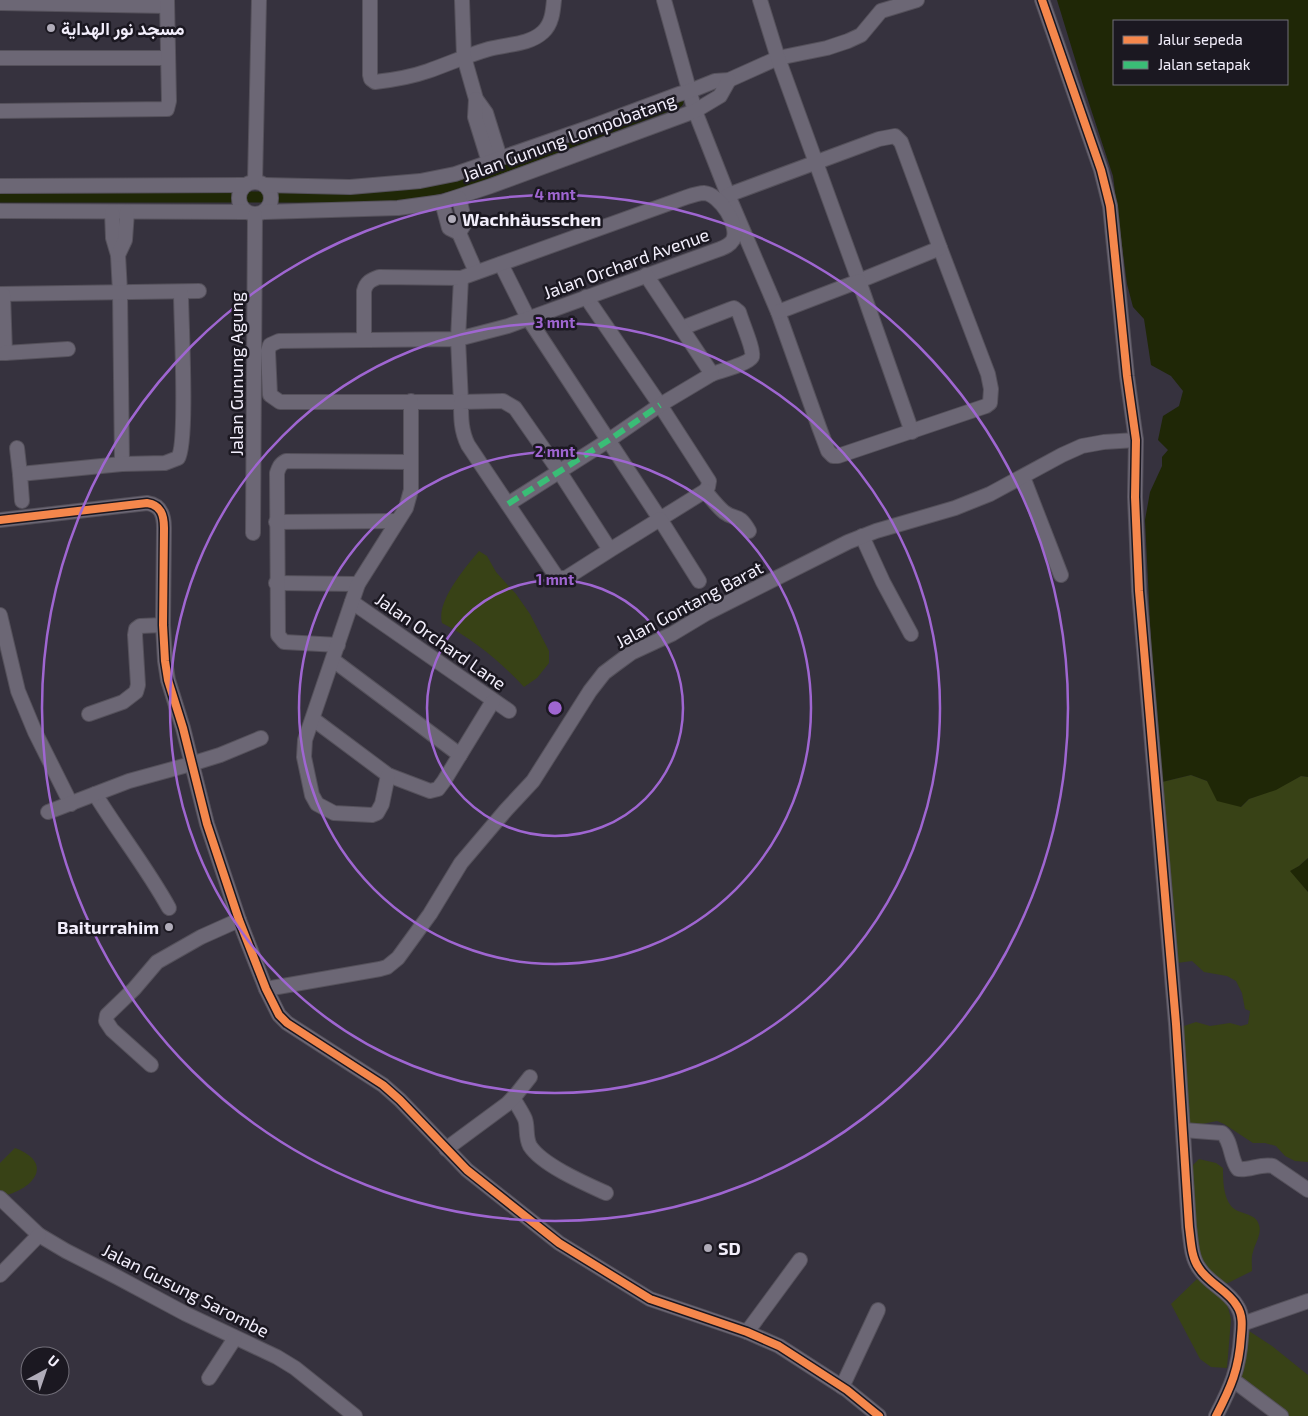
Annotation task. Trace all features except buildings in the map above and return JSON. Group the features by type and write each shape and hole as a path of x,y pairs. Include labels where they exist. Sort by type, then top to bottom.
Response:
{"street":[{"path":"255,186 259,0"},
{"path":"370,0 370,75 372,81 384,81 414,75 464,57 526,41 543,33 552,18 554,0"},
{"path":"462,0 464,57 476,99 475,117 494,160"},
{"path":"664,0 690,91 715,80 729,80 778,58 827,48 848,41 861,34 881,11 917,0"},
{"path":"760,0 778,58 912,432"},
{"path":"1042,0 1109,198 1127,376 1136,440 1135,497 1138,582 1162,856 1189,1227 1194,1257 1199,1269 1232,1299 1237,1306 1242,1324 1240,1351 1234,1380 1216,1416"},
{"path":"0,3 167,3 169,106 162,110 0,111"},
{"path":"0,58 168,58"},
{"path":"728,195 886,137 898,138 988,374 990,403 912,432 838,456 830,455 778,312 728,195 695,111 720,96 729,80"},
{"name":"Jalan Gunung Lompobatang","path":"0,186 350,187 404,183 455,174 690,91 695,111 459,198 442,202 398,208 255,211 0,211"},
{"path":"255,186 272,198 255,211 239,198 255,186"},
{"name":"Jalan Orchard Avenue","path":"411,401 280,402 270,395 268,351 270,345 279,341 458,339 500,328 728,246 734,237 734,228 729,215 719,201 711,195 703,193 684,198 461,278"},
{"path":"459,198 465,223 459,232"},
{"path":"442,202 449,228 459,232 476,272"},
{"name":"Jalan Gunung Agung","path":"253,533 255,211"},
{"path":"112,212 113,238 118,255 120,292 122,464"},
{"path":"118,255 125,240 127,212"},
{"path":"778,312 859,282 940,248"},
{"path":"501,264 528,318 610,440 699,581"},
{"path":"646,275 712,374"},
{"path":"364,339 364,291 372,279 461,278 458,339 463,436 556,576 566,578 705,491 710,484 660,405 586,297"},
{"path":"68,349 2,353 2,294 199,291"},
{"path":"20,474 122,464 165,463 178,458 182,448 181,292"},
{"path":"508,504 610,440 660,405 712,374 741,364 752,357 752,348 739,312 734,308 682,328"},
{"path":"388,775 382,804 377,813 372,815 334,813 317,804 312,795 304,750 358,584 398,521 410,498 411,401 460,402 495,400 510,404 559,471 610,550"},
{"name":"Jalan Gontang Barat","path":"266,989 380,969 393,962 430,914 462,863 533,781 590,691 604,673 631,653 672,634 820,555 862,536 955,508 990,494 1022,478 1062,454 1082,446 1104,442 1136,440"},
{"path":"17,448 22,501"},
{"path":"338,645 290,643 280,640 278,636 276,583 277,473 281,463 290,461 410,462"},
{"path":"1022,478 1061,575"},
{"path":"705,491 724,513 739,518 749,531"},
{"path":"0,520 147,503 158,507 162,514 164,528 163,625 168,680 183,728 207,824 239,920 266,989 280,1016 287,1023 382,1085 400,1100 467,1170 559,1243 629,1287 663,1304 747,1332 779,1346 842,1387 879,1416"},
{"path":"276,522 398,521"},
{"path":"862,536 883,582 911,634"},
{"path":"276,583 358,584"},
{"name":"Jalan Orchard Lane","path":"352,602 508,711"},
{"path":"0,615 18,691 35,732 71,804"},
{"path":"89,714 123,702 136,692 138,685 136,629 140,626 163,625"},
{"path":"333,660 460,755"},
{"path":"313,719 388,775 433,791 438,789 444,781 493,701"},
{"path":"48,812 146,776 220,755 261,738"},
{"path":"96,794 114,826 141,863 169,908"},
{"path":"151,1065 112,1030 106,1021 107,1015 134,989 157,962 201,937 239,920"},
{"path":"446,1149 513,1098 530,1077"},
{"path":"513,1098 525,1118 528,1140 535,1151 574,1178 606,1193"},
{"path":"1183,1130 1222,1133 1226,1136 1233,1160 1238,1169 1242,1170 1262,1165 1272,1166 1308,1190"},
{"name":"Jalan Gusung Sarombe","path":"0,1198 39,1235 66,1251 235,1338 276,1356 295,1368 355,1416"},
{"path":"0,1275 39,1235"},
{"path":"747,1332 800,1260"},
{"path":"1242,1324 1308,1302"},
{"path":"842,1387 878,1310"},
{"path":"209,1378 235,1338"},
{"path":"1234,1380 1281,1416"}],"shaded area":[{"path":"1057,0 1308,0 1308,777 1301,776 1276,790 1249,799 1241,807 1217,801 1207,781 1191,775 1162,782 1154,704 1145,520 1150,492 1162,466 1162,457 1168,450 1158,440 1163,416 1179,406 1183,391 1171,376 1151,365 1144,319 1133,307 1127,284 1113,176"},
{"path":"479,551 487,556 496,572 516,594 530,614 549,651 549,663 537,678 524,687 486,652 465,636 442,623 443,605 453,585"},
{"path":"1191,775 1207,781 1241,807 1249,799 1276,789 1301,776 1308,777 1308,858 1291,871 1308,892 1308,1162 1295,1161 1285,1156 1276,1146 1265,1143 1253,1143 1217,1121 1192,1126 1185,1125 1181,1027 1196,1022 1210,1026 1230,1023 1241,1026 1248,1024 1250,1011 1245,1009 1242,993 1236,981 1227,976 1204,972 1192,961 1177,963 1162,782"},
{"path":"1308,858 1308,892 1290,871"},
{"path":"15,1148 34,1160 37,1167 36,1173 26,1186 7,1195 0,1192 0,1163"},
{"path":"1199,1159 1216,1163 1223,1168 1224,1188 1228,1202 1234,1209 1254,1218 1260,1228 1252,1256 1252,1271 1226,1284 1199,1267 1189,1161 1193,1165"},
{"path":"1197,1279 1226,1300 1231,1319 1227,1368 1211,1367 1200,1359 1171,1304"},
{"path":"1249,1331 1272,1346 1308,1375 1308,1416 1277,1416 1236,1375 1242,1334"}],"waterway":[{"path":"0,197 380,197 425,192 461,183 678,102"}],"marked path":[{"path":"508,504 660,405"}],"cycle path":[{"path":"1042,0 1101,170 1110,206 1127,376 1136,440 1135,497 1139,591 1176,1024 1189,1227 1196,1264 1203,1274 1233,1300 1239,1309 1242,1321 1236,1368 1230,1387 1216,1416"},
{"path":"0,520 147,503 156,506 161,511 164,528 163,625 168,680 183,728 207,824 239,920 266,989 279,1015 287,1023 383,1085 400,1100 467,1170 559,1243 650,1299 747,1332 779,1346 847,1390 879,1416"}],"place":[{"name":"مسجد نور الهداية","path":"51,28"},
{"name":"Wachhäusschen","path":"452,219"},
{"name":"Baiturrahim","path":"169,927"},
{"name":"SD","path":"708,1248"}]}
